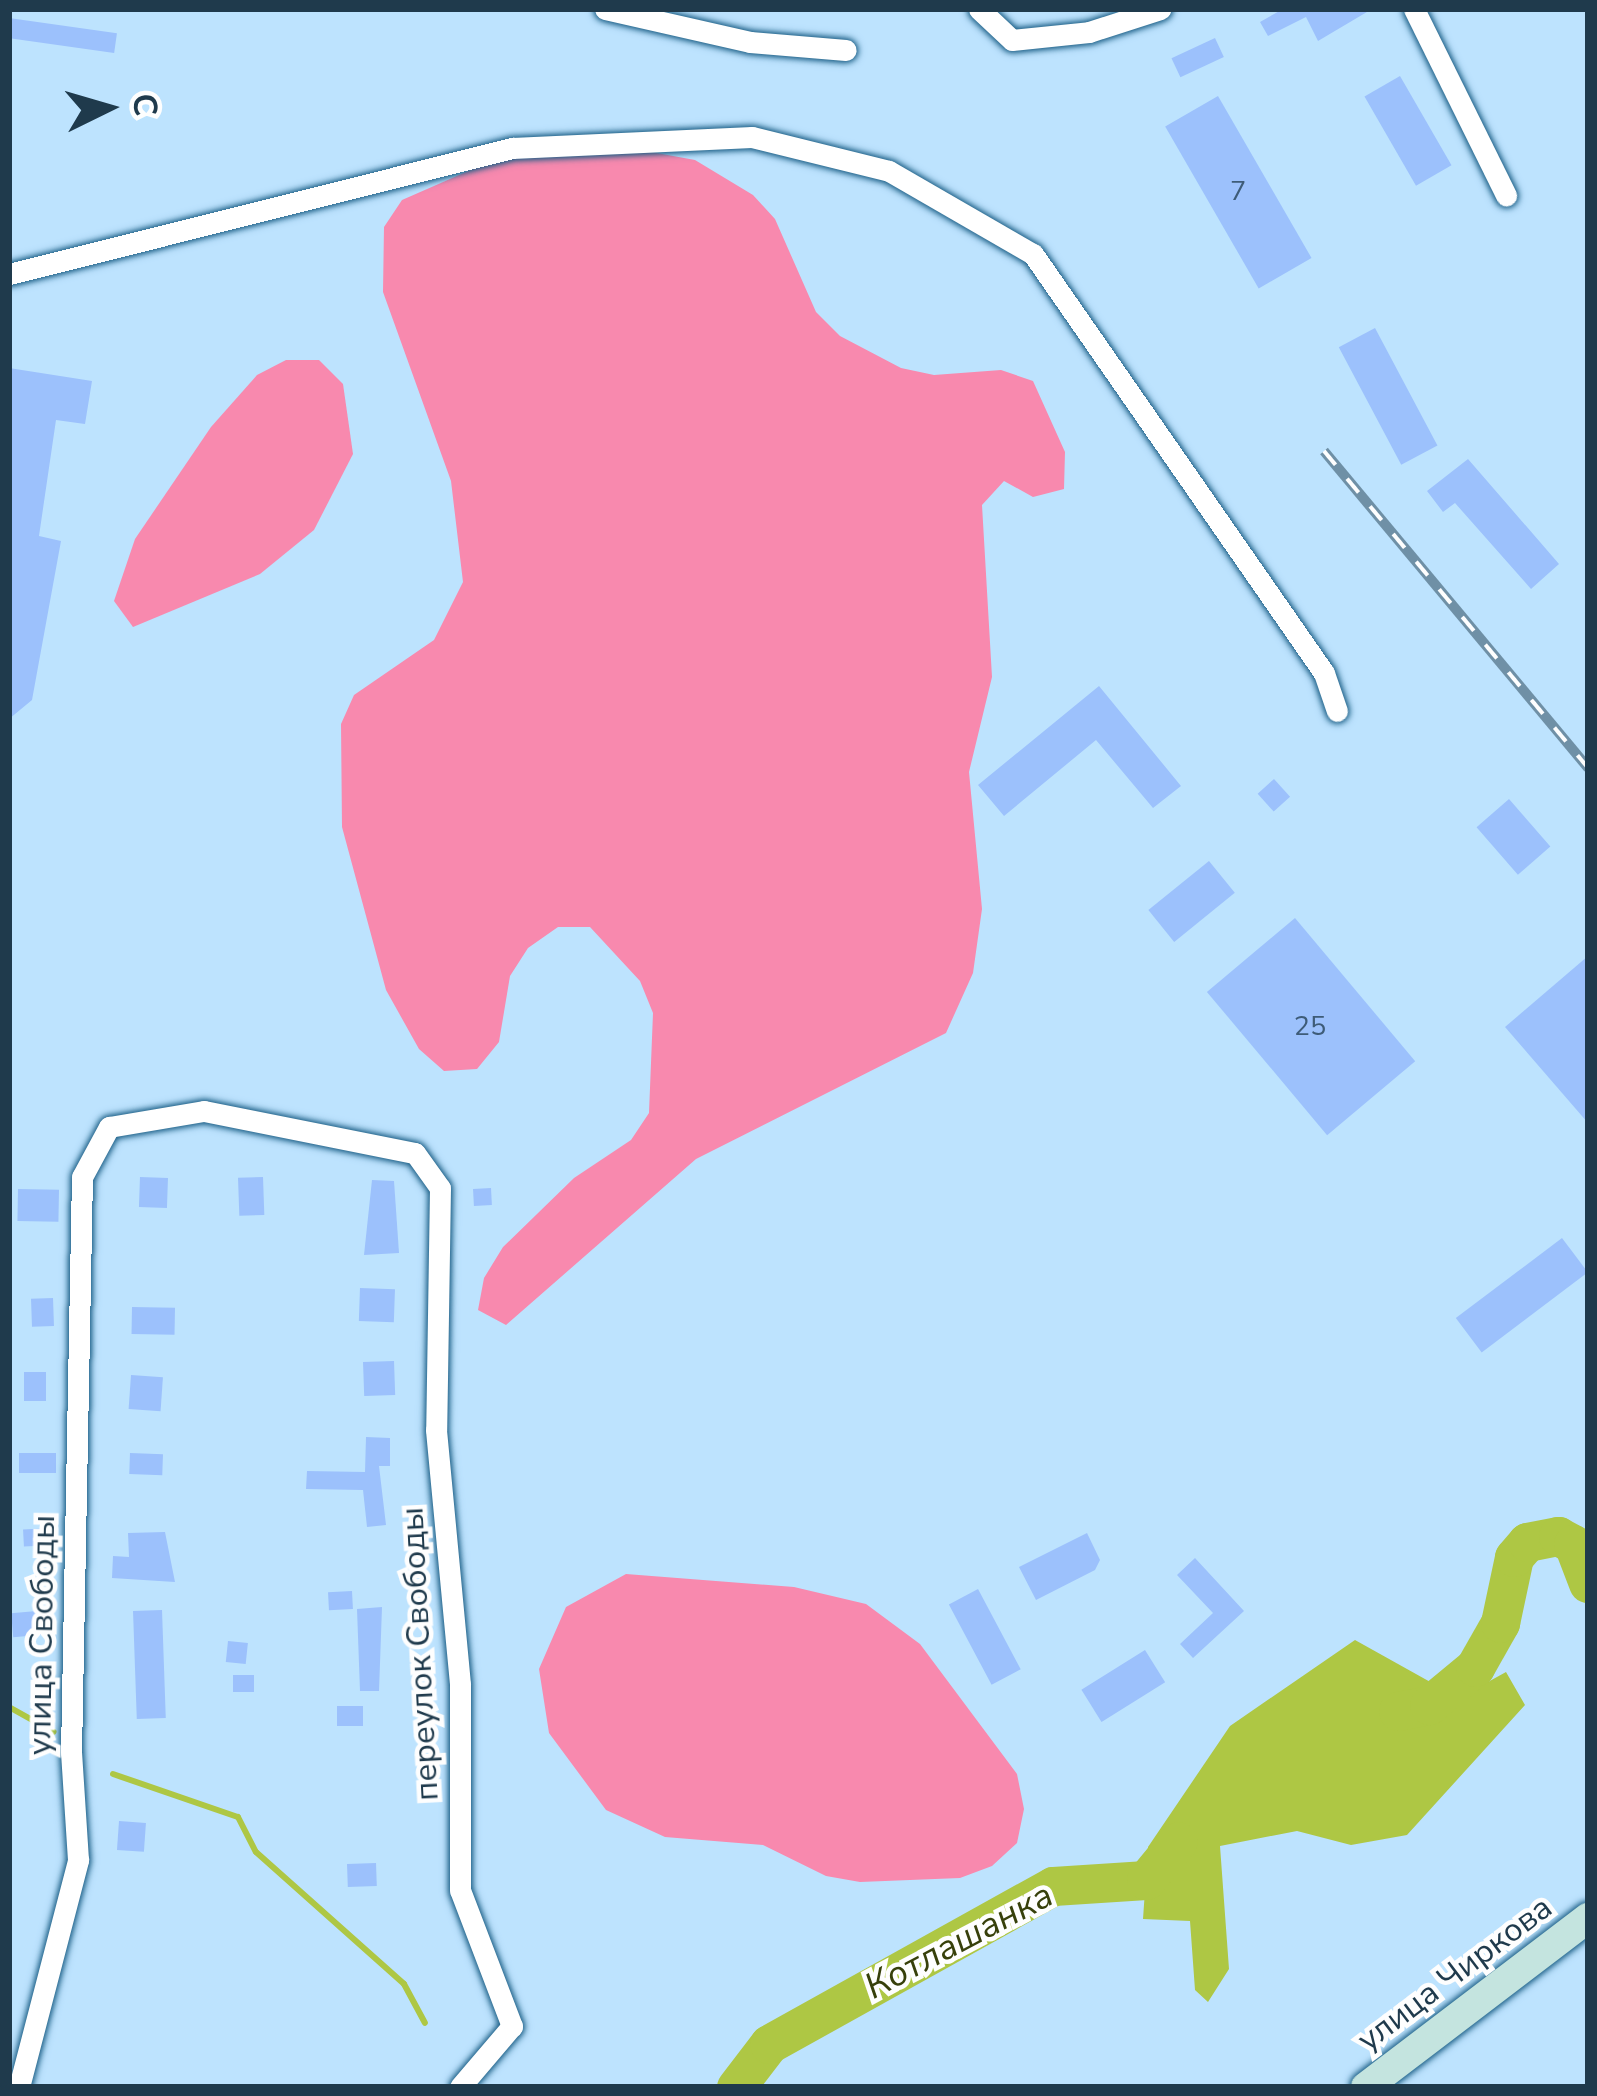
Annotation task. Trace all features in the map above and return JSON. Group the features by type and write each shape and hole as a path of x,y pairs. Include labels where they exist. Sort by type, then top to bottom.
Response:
{"main road":[{"name":"улица Чиркова","path":"1366,2087 1588,1918"}],"street":[{"path":"605,9 750,42 846,50"},
{"path":"980,11 1012,40 1089,32 1160,9"},
{"path":"1414,9 1505,195"},
{"path":"9,274 512,148 752,136 889,172 1033,254 1324,674 1337,711"},
{"name":"переулок Свободы","path":"82,1177 109,1127 204,1111 415,1154 440,1189 436,1430 460,1684 460,1890 512,2026 460,2087"},
{"name":"улица Свободы","path":"19,2087 78,1860 71,1753 82,1177"}],"shaded area":[{"path":"624,147 695,160 753,195 775,219 816,312 840,336 901,368 934,375 1001,370 1033,381 1065,452 1064,489 1033,497 1004,481 982,505 992,677 969,772 982,909 973,973 946,1033 696,1159 506,1325 478,1310 484,1278 503,1247 574,1178 631,1140 649,1113 653,1013 640,981 590,927 558,927 528,948 510,976 499,1042 477,1069 444,1071 419,1049 386,990 342,827 341,724 354,695 434,640 463,582 451,481 383,292 384,227 402,200 491,161"},
{"path":"286,360 319,360 343,384 353,454 314,530 260,574 133,627 114,601 135,539 211,427 257,375"},
{"path":"626,1574 794,1587 866,1604 920,1644 1017,1774 1024,1809 1017,1843 992,1866 960,1878 860,1882 826,1876 763,1845 665,1837 606,1810 549,1733 539,1669 566,1607"},
{"path":"1355,1640 1459,1698 1506,1672 1525,1705 1407,1835 1351,1845 1297,1831 1220,1846 1229,1969 1208,2002 1195,1990 1190,1921 1143,1919 1148,1847 1230,1726"}],"building":[{"path":"1283,9 1372,9 1318,41 1306,17 1268,36 1260,22"},
{"path":"9,18 117,33 114,53 9,38"},
{"path":"1215,38 1224,57 1180,77 1171,58"},
{"path":"1400,76 1452,165 1416,186 1364,96"},
{"path":"1218,96 1312,258 1259,288 1165,126"},
{"path":"1375,328 1437,445 1401,465 1339,347"},
{"path":"9,368 92,381 85,424 56,420 39,536 61,541 32,700 9,719"},
{"path":"1468,459 1559,564 1531,589 1455,503 1443,512 1427,491"},
{"path":"1099,686 1181,786 1153,808 1096,740 1004,816 978,785"},
{"path":"1274,779 1290,797 1274,812 1258,794"},
{"path":"1509,799 1550,847 1518,875 1477,827"},
{"path":"1209,861 1235,893 1174,942 1148,910"},
{"path":"1295,918 1415,1061 1327,1135 1207,992"},
{"path":"1588,956 1588,1123 1505,1027"},
{"path":"140,1177 168,1178 167,1208 139,1207"},
{"path":"263,1177 264,1215 239,1216 238,1178"},
{"path":"372,1180 394,1181 399,1253 364,1255"},
{"path":"491,1188 492,1205 474,1206 473,1189"},
{"path":"18,1189 59,1190 58,1222 17,1221"},
{"path":"1562,1238 1588,1272 1482,1352 1456,1318"},
{"path":"360,1288 395,1289 394,1322 359,1321"},
{"path":"53,1298 54,1326 32,1327 31,1299"},
{"path":"132,1307 175,1308 175,1335 132,1334"},
{"path":"394,1361 395,1395 364,1396 363,1362"},
{"path":"24,1372 46,1372 46,1401 24,1401"},
{"path":"131,1375 163,1377 161,1411 129,1409"},
{"path":"366,1437 390,1438 390,1466 379,1466 386,1525 367,1527 363,1490 306,1489 307,1471 365,1472"},
{"path":"19,1453 56,1453 56,1473 19,1473"},
{"path":"130,1453 163,1454 162,1475 129,1474"},
{"path":"53,1528 54,1545 24,1547 23,1530"},
{"path":"165,1532 175,1582 112,1578 113,1556 129,1557 128,1533"},
{"path":"1087,1533 1100,1560 1095,1570 1036,1600 1019,1567"},
{"path":"1195,1558 1244,1611 1193,1658 1180,1644 1213,1613 1177,1575"},
{"path":"978,1589 1021,1669 992,1685 949,1604"},
{"path":"352,1591 353,1609 329,1610 328,1592"},
{"path":"382,1607 379,1691 360,1691 357,1609"},
{"path":"48,1610 50,1634 13,1637 11,1613"},
{"path":"162,1610 166,1718 137,1719 133,1611"},
{"path":"228,1641 248,1643 246,1664 226,1662"},
{"path":"1145,1650 1165,1682 1102,1722 1081,1690"},
{"path":"233,1675 254,1675 254,1692 233,1692"},
{"path":"337,1706 363,1706 363,1726 337,1726"},
{"path":"119,1821 146,1823 144,1852 117,1850"},
{"path":"376,1863 377,1886 348,1887 347,1864"}],"waterway":[{"name":"Котлашанка","path":"1398,1711 1429,1705 1475,1667 1500,1623 1514,1557 1527,1542 1558,1536 1573,1544 1588,1583"},
{"path":"9,1707 54,1732"},
{"path":"113,1774 238,1817 256,1852 404,1984 425,2023"},
{"name":"Котлашанка","path":"736,2087 769,2044 1053,1886 1146,1880 1178,1841"}],"railway":[{"path":"1324,451 1588,768"}]}
